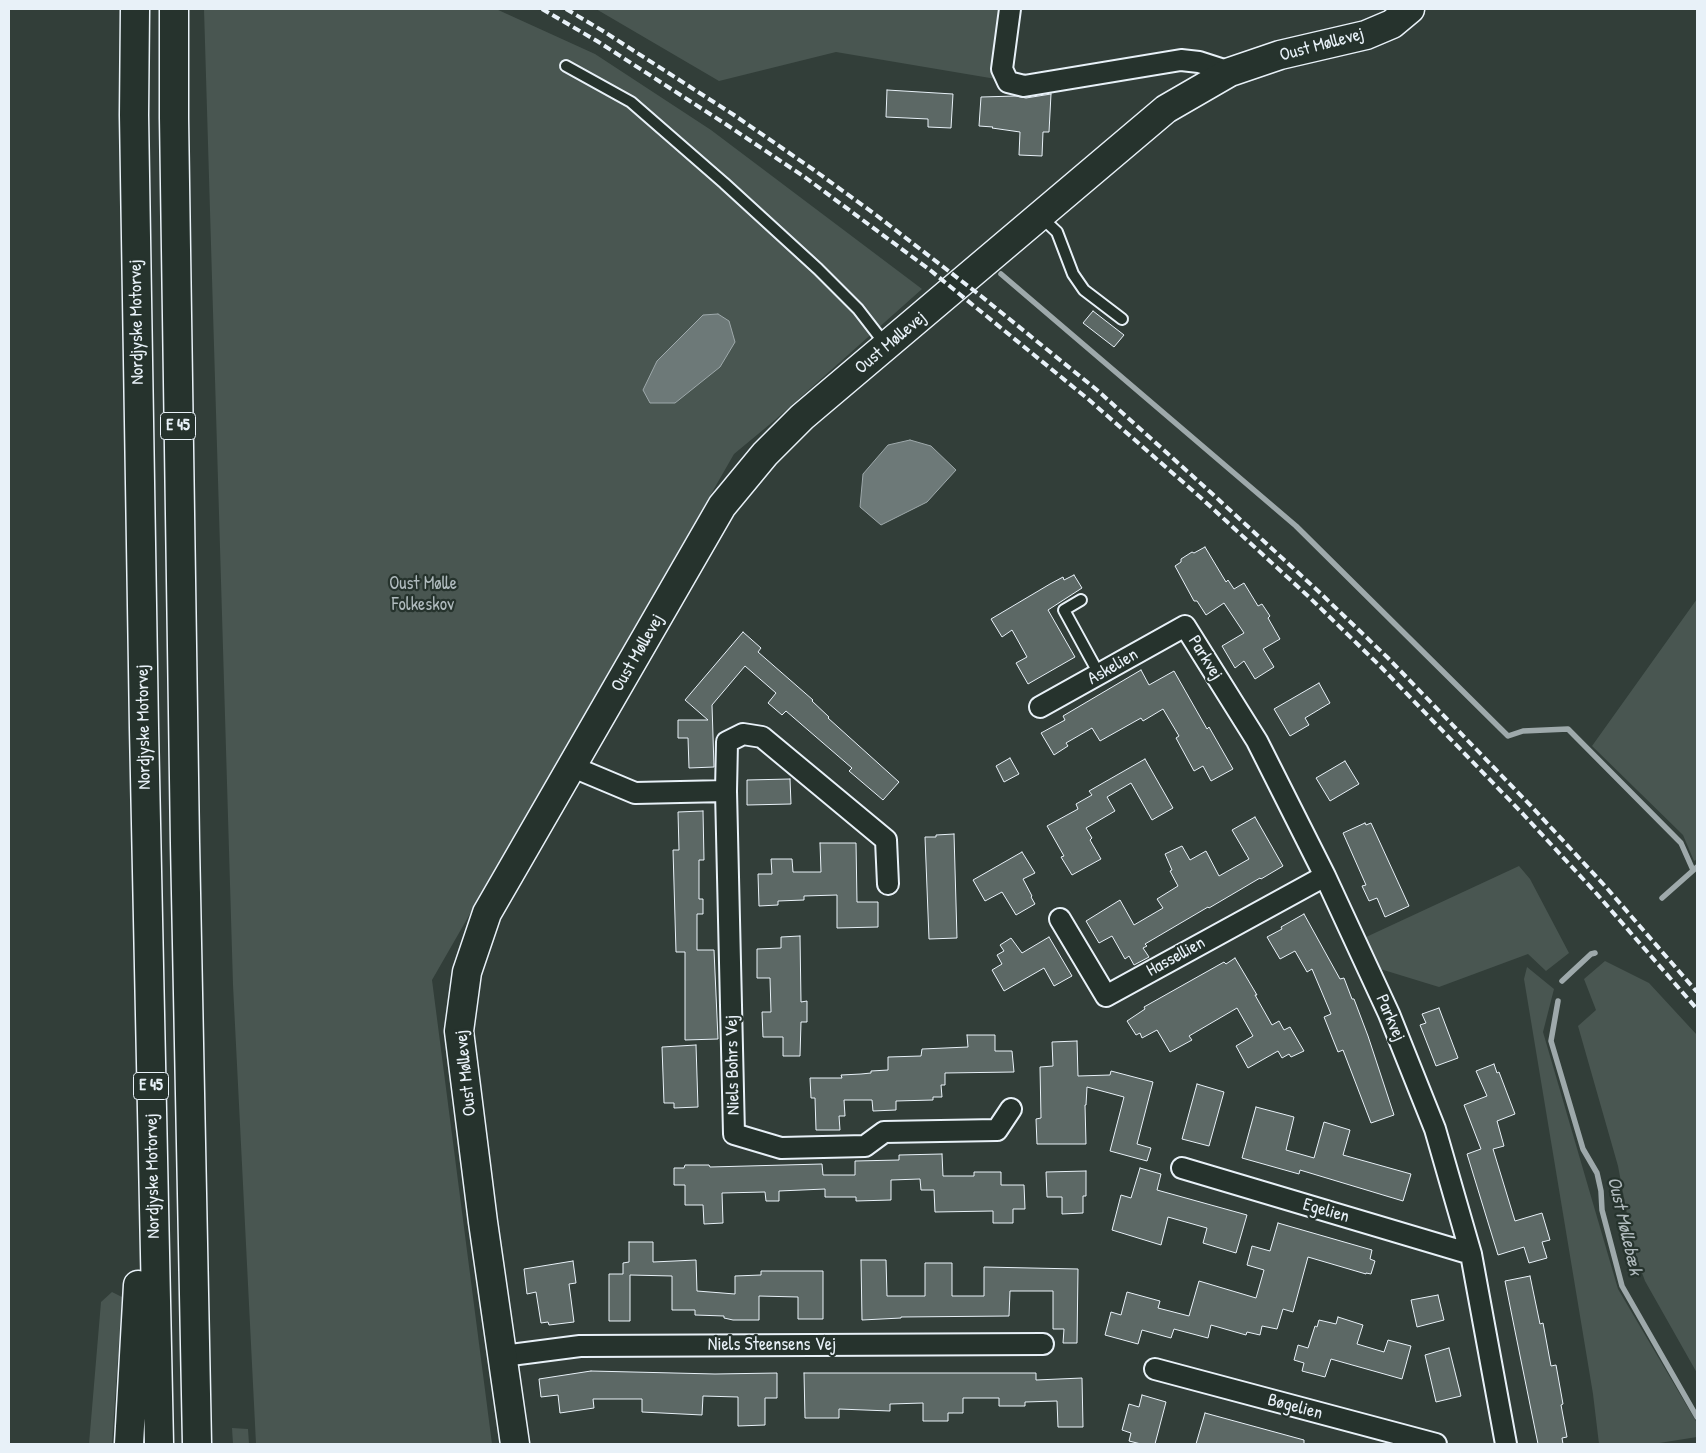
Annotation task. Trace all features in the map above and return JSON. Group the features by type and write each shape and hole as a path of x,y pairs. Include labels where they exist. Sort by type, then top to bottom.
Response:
{"main road":[{"name":"Nordjyske Motorvej","path":"135,9 134,134 159,1444"},
{"name":"E 45","path":"174,9 174,128 185,842 197,1444"},
{"name":"Oust Møllevej","path":"514,1444 459,1031 467,972 487,913 722,506 765,454 802,417 1166,109 1230,72 1280,56 1366,35 1392,24 1410,9"},
{"path":"129,1444 139,1266 136,1068 144,728"},
{"path":"185,842 206,1131 214,1444"}],"street":[{"path":"1010,9 1002,69 1008,82 1024,86 1181,60 1200,62 1230,72"},
{"name":"Askelien","path":"1040,707 1185,626"},
{"name":"Parkvej","path":"1185,626 1257,741 1326,876 1389,1014 1435,1129 1471,1254 1506,1444"},
{"name":"Niels Bohrs Vej","path":"888,884 886,840 762,737 743,734 727,742 726,791 734,1134 781,1148 865,1146 884,1132 997,1130 1011,1109"},
{"path":"573,767 635,793 726,791"},
{"name":"Hassellien","path":"1060,919 1106,996 1326,876"},
{"name":"Egelien","path":"1182,1168 1471,1254"},
{"name":"Niels Steensens Vej","path":"503,1356 580,1346 1043,1344"},
{"name":"Bøgelien","path":"1155,1369 1436,1444"}],"lane":[{"path":"566,66 631,102 646,114 818,269 858,309 887,346"},
{"path":"1040,216 1056,232 1073,274 1084,290 1122,320"},
{"path":"1081,600 1064,610 1098,674"}],"green space":[{"name":"Oust Mølle Folkeskov","path":"204,9 496,9 595,54 711,130 922,289 734,454 432,980 492,1444 256,1444 233,985"},
{"path":"596,9 1004,9 996,79 836,52 719,81"},
{"path":"1697,599 1697,859 1694,861 1683,835 1592,746"},
{"path":"1519,866 1530,879 1569,953 1546,971 1528,954 1439,987 1377,968 1364,938"},
{"path":"1605,961 1649,983 1697,1035 1697,1373 1645,1281 1634,1251 1618,1166 1578,1026 1596,1010 1584,979"},
{"path":"1527,967 1554,989 1543,1032 1618,1289 1697,1423 1697,1437 1653,1444 1599,1444 1593,1394 1524,979"},
{"path":"112,1292 122,1297 112,1444 89,1444 101,1302"},
{"path":"232,1428 248,1429 249,1444 233,1444"}],"shaded area":[{"path":"718,314 729,321 735,342 720,367 675,403 650,403 643,390 657,361 703,315"},
{"path":"910,440 931,446 956,470 927,502 881,525 860,507 863,474 888,445"}],"building":[{"path":"887,90 953,94 951,128 928,127 928,119 886,117"},
{"path":"1051,94 1049,132 1043,132 1042,156 1019,155 1020,132 979,126 981,97 1016,96 1026,98"},
{"path":"1093,311 1124,335 1114,347 1083,323"},
{"path":"1205,547 1226,582 1228,580 1234,589 1244,583 1258,606 1262,604 1270,616 1268,618 1280,639 1263,649 1274,667 1255,679 1244,661 1235,668 1222,646 1244,633 1224,603 1206,615 1197,601 1194,601 1175,566 1181,562 1181,559 1192,552 1194,553"},
{"path":"1074,575 1082,588 1048,610 1075,657 1028,684 1016,663 1027,657 1012,630 1002,637 991,619 1063,577 1064,580"},
{"path":"743,632 761,648 758,652 813,700 828,718 899,782 883,800 849,771 852,768 786,711 782,715 768,703 776,693 745,666 712,705 714,767 689,768 688,738 678,738 678,720 708,720 685,700"},
{"path":"1141,670 1149,685 1174,671 1207,729 1209,727 1233,769 1211,781 1203,766 1194,771 1176,738 1179,736 1163,709 1143,721 1141,718 1100,741 1092,728 1066,743 1068,746 1054,755 1041,733 1065,720 1063,716"},
{"path":"1319,683 1330,703 1305,718 1309,725 1290,736 1274,709"},
{"path":"1010,758 1019,774 1004,782 996,766"},
{"path":"1145,759 1173,808 1152,820 1131,783 1107,797 1115,811 1086,828 1092,838 1090,840 1101,859 1072,875 1061,857 1064,856 1047,826 1078,809 1076,804 1092,795 1089,791"},
{"path":"1345,761 1359,784 1330,801 1316,778"},
{"path":"790,779 791,804 747,805 747,780"},
{"path":"703,811 704,860 699,860 699,899 703,899 703,914 697,914 697,950 714,950 718,1039 685,1040 685,952 676,952 673,850 679,850 678,812"},
{"path":"1255,817 1283,866 1145,944 1147,946 1143,948 1149,957 1134,965 1129,956 1125,959 1112,936 1099,943 1086,921 1120,900 1134,925 1163,908 1157,899 1178,886 1170,871 1172,870 1165,854 1182,846 1190,860 1206,851 1219,876 1249,859 1232,830"},
{"path":"1365,823 1366,825 1371,823 1409,906 1385,917 1377,898 1369,901 1362,886 1366,885 1343,833"},
{"path":"954,834 957,938 929,939 925,837"},
{"path":"820,843 856,843 857,902 878,902 878,927 837,928 837,895 804,896 804,900 778,901 778,905 759,906 758,874 772,874 771,859 792,859 793,872 821,872"},
{"path":"1022,852 1035,873 1023,879 1035,904 1016,915 1002,892 985,901 973,880"},
{"path":"1304,914 1340,979 1344,978 1352,999 1354,999 1394,1115 1371,1123 1343,1050 1338,1052 1324,1017 1331,1014 1312,969 1307,972 1295,951 1280,959 1267,937"},
{"path":"800,936 801,1002 807,1001 807,1022 801,1022 800,1056 783,1056 783,1037 763,1037 762,1012 771,1012 770,978 757,978 757,949 781,948 781,937"},
{"path":"1049,937 1072,976 1054,986 1044,968 1004,991 992,970 1002,964 997,955 1004,951 1000,945 1011,938 1022,953"},
{"path":"1235,958 1272,1025 1279,1021 1284,1030 1290,1027 1304,1051 1291,1057 1289,1054 1282,1058 1278,1051 1248,1068 1236,1046 1253,1036 1237,1008 1189,1036 1192,1040 1170,1052 1157,1030 1142,1038 1140,1033 1136,1035 1127,1021 1145,1009 1144,1007 1224,962 1226,964"},
{"path":"1439,1008 1458,1058 1436,1066 1420,1025 1426,1023 1422,1014"},
{"path":"967,1035 995,1035 995,1051 1012,1051 1014,1072 945,1073 945,1085 941,1085 942,1097 933,1097 933,1100 896,1101 896,1110 873,1111 872,1100 844,1100 845,1116 839,1116 840,1130 816,1130 815,1098 811,1098 810,1078 842,1078 841,1075 888,1070 888,1057 921,1056 922,1049 968,1047"},
{"path":"1077,1041 1078,1076 1110,1075 1111,1071 1153,1082 1137,1144 1151,1148 1147,1161 1110,1151 1124,1097 1087,1087 1085,1105 1086,1144 1037,1144 1036,1119 1041,1118 1040,1067 1053,1066 1052,1042"},
{"path":"696,1045 698,1107 674,1108 674,1103 664,1103 662,1047"},
{"path":"1494,1064 1497,1073 1499,1072 1515,1114 1497,1121 1504,1146 1493,1149 1515,1221 1542,1213 1550,1240 1542,1242 1547,1258 1529,1263 1524,1247 1498,1255 1467,1154 1481,1149 1464,1105 1487,1096 1476,1071"},
{"path":"1197,1084 1224,1092 1209,1146 1182,1139"},
{"path":"1256,1107 1294,1117 1286,1150 1314,1158 1324,1122 1350,1130 1343,1155 1411,1174 1403,1201 1300,1170 1299,1174 1242,1158"},
{"path":"942,1154 943,1176 974,1176 974,1172 1001,1172 1001,1185 1024,1185 1025,1209 1013,1209 1013,1223 993,1223 993,1211 935,1212 934,1190 921,1190 920,1179 891,1180 891,1200 856,1201 856,1197 825,1197 825,1189 779,1191 779,1201 766,1201 765,1192 722,1193 723,1223 704,1224 703,1205 685,1205 685,1185 674,1185 674,1168 684,1168 685,1165 709,1165 710,1167 822,1164 823,1175 855,1175 855,1161 899,1160 899,1155"},
{"path":"1140,1168 1161,1174 1157,1190 1247,1215 1236,1253 1203,1243 1207,1228 1168,1217 1161,1245 1112,1230 1121,1195 1131,1198"},
{"path":"1086,1171 1086,1196 1083,1196 1083,1213 1062,1214 1062,1197 1047,1197 1046,1172"},
{"path":"1278,1223 1372,1250 1370,1259 1375,1261 1371,1274 1308,1257 1293,1312 1283,1309 1277,1329 1262,1326 1260,1335 1247,1332 1246,1335 1211,1325 1208,1338 1174,1329 1171,1338 1142,1330 1138,1344 1105,1335 1111,1312 1121,1315 1127,1292 1160,1301 1158,1308 1189,1316 1199,1281 1256,1298 1264,1270 1247,1265 1252,1246 1270,1251"},
{"path":"629,1242 653,1242 653,1262 696,1260 697,1291 735,1294 735,1276 761,1275 761,1271 823,1271 823,1319 798,1319 798,1297 759,1296 759,1320 733,1320 724,1318 724,1316 695,1315 695,1310 672,1310 672,1276 630,1275 630,1321 609,1321 609,1274 623,1274 623,1263 629,1262"},
{"path":"861,1260 886,1260 887,1296 925,1296 925,1263 952,1263 952,1296 984,1296 984,1267 1078,1269 1077,1343 1063,1343 1064,1329 1053,1329 1053,1291 1010,1291 1009,1316 901,1317 862,1320"},
{"path":"573,1261 576,1283 569,1284 574,1322 549,1325 548,1322 541,1323 536,1292 527,1294 524,1269"},
{"path":"1530,1276 1540,1324 1543,1323 1551,1366 1556,1365 1567,1437 1562,1438 1563,1444 1538,1444 1505,1281"},
{"path":"1438,1295 1444,1320 1417,1327 1411,1300"},
{"path":"1338,1317 1363,1325 1357,1344 1384,1352 1388,1340 1411,1346 1402,1379 1331,1359 1325,1377 1302,1371 1304,1363 1294,1360 1298,1345 1308,1348 1315,1326 1317,1327 1319,1320 1336,1324"},
{"path":"1449,1348 1461,1396 1436,1402 1425,1355"},
{"path":"591,1371 715,1374 777,1373 777,1398 765,1398 765,1425 738,1426 738,1397 703,1396 702,1415 642,1412 642,1399 593,1399 594,1408 560,1413 558,1395 541,1397 539,1379"},
{"path":"804,1373 1036,1373 1036,1380 1082,1378 1083,1427 1058,1427 1057,1401 1025,1402 1025,1406 999,1406 999,1398 963,1398 963,1413 948,1413 948,1421 923,1421 923,1403 890,1404 890,1411 839,1409 839,1418 805,1418"},
{"path":"1142,1395 1166,1402 1155,1444 1141,1444 1129,1441 1131,1433 1122,1430 1129,1404 1139,1407"},
{"path":"1205,1413 1304,1440 1304,1444 1196,1444"}],"waterway":[{"path":"1001,274 1296,526 1508,736 1523,731 1568,729 1681,843 1693,870"},
{"name":"Oust Møllebæk","path":"1662,898 1697,867"},
{"name":"Oust Møllebæk","path":"1562,981 1591,954 1595,953"},
{"name":"Oust Møllebæk","path":"1558,1001 1551,1041 1583,1149 1597,1173 1601,1191 1602,1210 1622,1286 1697,1417"}],"railway":[{"path":"542,9 597,41 806,178 930,270 1088,399 1200,497 1309,597 1379,665 1523,814 1596,893 1697,1009"},
{"path":"566,9 734,115 814,170 981,296 1097,390 1317,590 1388,658 1532,807 1605,886 1697,992"}]}
